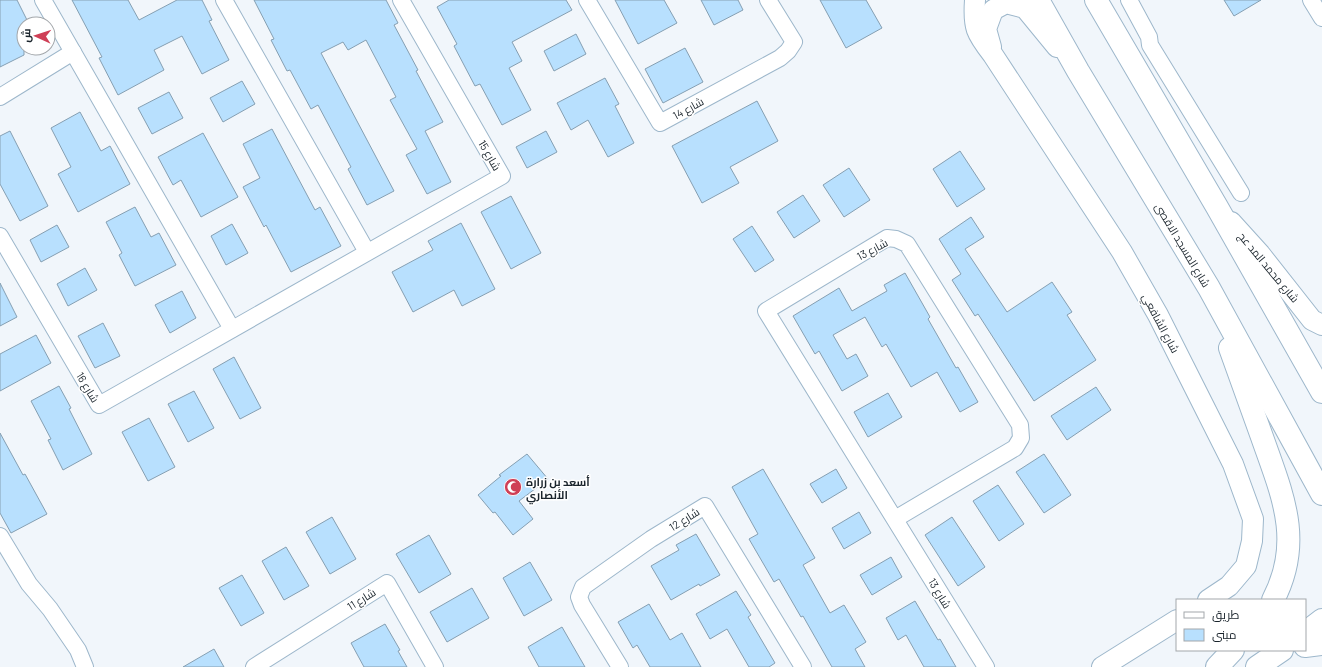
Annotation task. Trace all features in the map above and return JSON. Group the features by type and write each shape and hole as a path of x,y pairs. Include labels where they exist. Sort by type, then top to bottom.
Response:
{"main road":[{"name":"شارع المسجد الاقصى","path":"1038,0 1078,71 1209,288 1322,494"},
{"path":"1096,0 1322,392"},
{"path":"1209,288 1286,509 1288,530 1287,563 1274,599"},
{"path":"1306,632 1322,620"},
{"path":"1306,646 1322,644"},
{"path":"1217,667 1232,651"},
{"path":"1257,667 1282,651"}],"street":[{"path":"43,0 232,329"},
{"path":"224,0 367,252"},
{"name":"شارع 15","path":"290,296 502,176 401,0"},
{"name":"شارع 14","path":"587,0 660,123 780,58 788,51 794,42 768,0"},
{"name":"شارع الشافعي","path":"975,0 974,17 978,35 993,55 1122,252 1158,316 1233,464 1253,519 1252,542 1246,566 1230,586 1210,599"},
{"path":"1129,0 1149,37 1150,45 1241,193"},
{"path":"1311,0 1322,18"},
{"name":"شارع الشافعي","path":"993,55 986,29 993,10 1006,3 1025,8 1078,71"},
{"path":"1133,63 1150,45"},
{"path":"0,97 74,52"},
{"name":"شارع محمد المد عج","path":"1217,208 1260,254 1312,320 1322,325"},
{"name":"شارع 16","path":"0,236 99,405 290,296"},
{"name":"شارع 13","path":"895,519 1015,448 1021,438 1020,425 907,244 896,239 887,238 766,310 986,667"},
{"name":"شارع 12","path":"620,667 582,605 579,597 583,587 651,539 705,506 803,667"},
{"path":"0,536 29,584 50,609 78,650 85,667"},
{"name":"شارع 11","path":"254,667 387,583 435,667"},
{"path":"1102,667 1176,621"}],"building":[{"path":"0,0 17,0 25,16 16,16 16,56 22,56 0,67"},
{"path":"72,0 128,0 139,20 177,0 202,0 212,20 209,21 229,60 202,74 182,36 154,50 164,70 118,95 99,58 102,57"},
{"path":"254,0 386,0 398,23 394,25 443,122 425,131 451,182 427,194 406,155 417,149 390,100 396,97 366,40 348,50 343,42 321,53 394,191 367,205 348,169 351,167 318,105 311,109 290,70 287,71 271,40 274,39"},
{"path":"449,0 566,0 572,10 512,42 522,61 509,68 531,110 502,125 480,84 475,86 454,46 457,44 437,7"},
{"path":"615,0 664,0 677,23 638,44"},
{"path":"701,0 738,0 743,10 714,25"},
{"path":"820,0 866,0 882,28 846,48"},
{"path":"1224,0 1261,0 1234,16"},
{"path":"576,34 586,54 554,71 544,51"},
{"path":"685,48 703,82 663,103 645,69"},
{"path":"605,78 619,104 615,106 634,143 608,157 588,120 571,130 557,103"},
{"path":"242,81 255,104 223,122 210,98"},
{"path":"169,92 183,118 152,134 138,108"},
{"path":"757,101 778,141 730,167 739,183 702,203 672,146"},
{"path":"80,112 101,151 110,146 130,184 78,212 58,174 71,167 51,128"},
{"path":"272,129 315,210 320,207 341,246 291,272 266,225 264,227 243,187 260,178 243,144"},
{"path":"10,131 48,206 20,221 0,184 0,136"},
{"path":"546,131 557,152 527,168 516,147"},
{"path":"203,133 238,197 201,217 181,180 173,185 158,157"},
{"path":"960,151 985,189 957,207 933,169"},
{"path":"849,168 870,200 844,217 823,185"},
{"path":"803,195 820,221 794,238 777,212"},
{"path":"511,196 541,253 511,269 481,212"},
{"path":"135,207 151,237 159,233 176,265 135,286 119,255 122,253 106,222"},
{"path":"971,217 984,237 965,249 1007,312 1052,282 1072,312 1067,315 1096,360 1034,401 978,314 975,316 952,280 961,274 939,239"},
{"path":"461,223 495,289 462,306 454,290 413,312 392,272 433,250 428,241"},
{"path":"232,224 248,253 226,265 211,236"},
{"path":"57,225 69,247 41,262 30,240"},
{"path":"752,226 774,260 755,272 733,239"},
{"path":"85,268 97,290 68,306 57,284"},
{"path":"905,273 930,317 928,319 956,368 958,367 978,402 960,412 937,372 911,387 886,344 882,347 865,317 833,335 847,359 856,354 868,376 842,391 819,351 815,354 793,316 839,288 852,311 887,291 884,285"},
{"path":"0,283 17,317 0,326"},
{"path":"182,291 196,318 170,333 155,305"},
{"path":"103,323 120,356 95,368 78,336"},
{"path":"36,335 51,363 0,391 0,354"},
{"path":"234,357 261,408 240,419 213,369"},
{"path":"59,386 92,454 63,470 48,440 51,439 31,401"},
{"path":"1096,387 1111,410 1067,440 1051,416"},
{"path":"194,391 214,428 188,442 168,404"},
{"path":"888,393 902,417 868,437 854,412"},
{"path":"149,418 175,467 148,481 122,432"},
{"path":"0,433 47,514 11,533 0,513"},
{"name":"أسعد بن زرارة الأنصاري","path":"527,454 548,479 519,501 533,519 513,535 495,512 493,513 478,495 501,476 499,475"},
{"path":"1044,454 1071,495 1044,513 1016,472"},
{"path":"763,469 815,558 803,565 830,613 844,605 866,642 855,649 865,667 832,667 803,616 801,617 779,579 774,582 749,539 758,534 732,487"},
{"path":"836,469 847,488 822,503 810,484"},
{"path":"998,485 1024,524 999,541 973,501"},
{"path":"859,512 871,533 844,549 832,528"},
{"path":"332,517 356,559 330,574 306,532"},
{"path":"952,517 985,567 958,586 925,535"},
{"path":"696,534 720,575 700,586 699,584 671,600 651,566 679,550 676,545"},
{"path":"429,535 451,574 419,593 396,554"},
{"path":"286,547 309,586 284,600 262,561"},
{"path":"891,557 902,577 872,595 860,575"},
{"path":"530,562 552,600 524,616 503,578"},
{"path":"242,575 264,613 241,626 219,588"},
{"path":"472,588 489,618 447,642 430,612"},
{"path":"736,591 751,615 748,617 775,663 769,667 749,667 727,629 710,639 696,614"},
{"path":"915,601 956,667 924,667 906,635 898,640 886,618"},
{"path":"649,604 670,640 682,633 701,667 650,667 637,645 633,648 618,622"},
{"path":"385,624 400,650 398,651 407,667 364,667 351,643"},
{"path":"562,627 585,667 539,667 528,647"},
{"path":"214,649 224,667 183,667"}],"place":[{"name":"أسعد بن زرارة الأنصاري","path":"513,487"}]}
